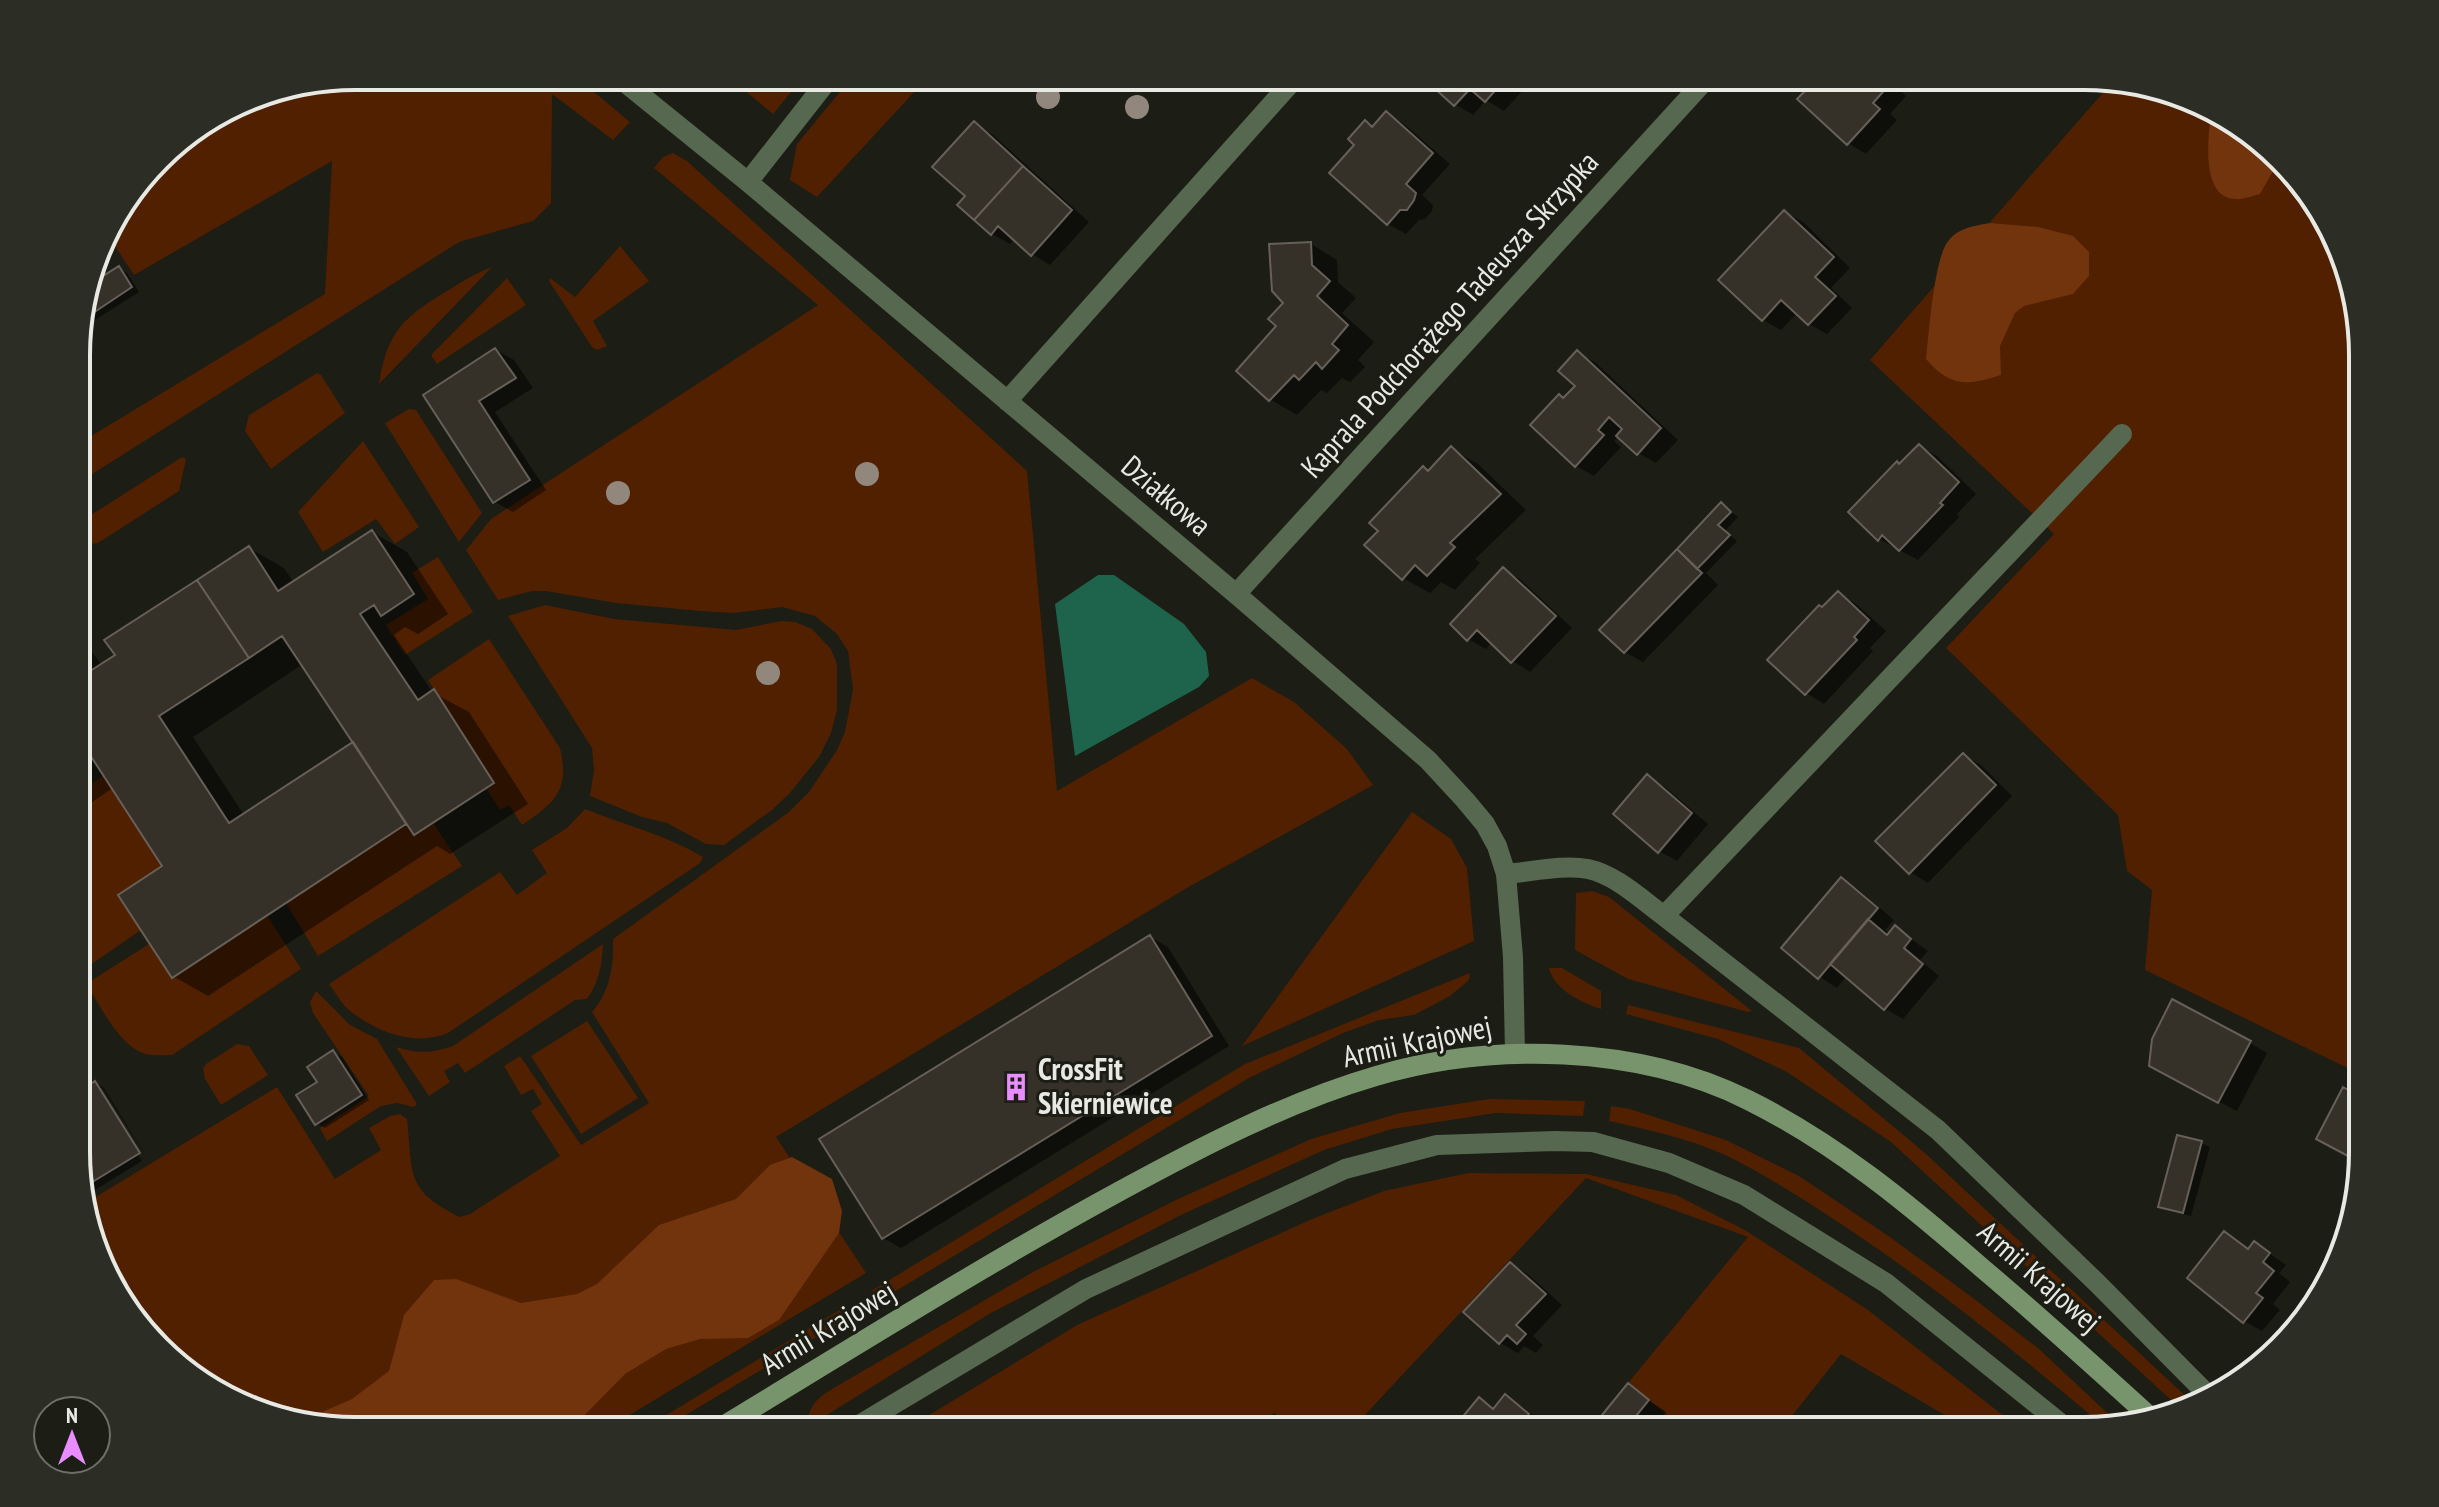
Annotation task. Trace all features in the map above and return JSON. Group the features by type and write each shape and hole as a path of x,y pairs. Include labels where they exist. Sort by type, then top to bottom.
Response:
{"street":[{"name":"Działkowa","path":"634,90 748,182 1428,760 1485,824 1497,846 1506,874 1513,957 1515,1053"},
{"path":"748,182 820,90"},
{"path":"1007,401 1285,90"},
{"name":"Kaprala Podchorążego Tadeusza Skrzypka","path":"1236,594 1696,90"},
{"path":"1664,916 2122,434"},
{"path":"1506,874 1589,869 1624,887 1664,916 1938,1130 2202,1389"},
{"name":"Armii Krajowej","path":"739,1417 1066,1221 1183,1157 1301,1103 1380,1075 1515,1053 1607,1059 1655,1067 1716,1087 1785,1119 1901,1198 2068,1341 2143,1410"},
{"path":"873,1417 1086,1289 1345,1169 1437,1145 1555,1141 1593,1142 1669,1163 1744,1195 1886,1283 2052,1416"}],"shaded area":[{"path":"355,90 592,90 630,122 613,140 552,94 551,203 533,221 459,242 90,475 90,437 325,294 332,161 134,275 114,245 135,208 156,180 180,156 208,135 270,104 321,92"},
{"path":"744,90 793,90 773,114"},
{"path":"841,90 916,90 817,197 790,180 797,144"},
{"path":"2104,91 2152,99 2185,110 2216,126 2245,145 2294,194 2329,254 2347,321 2348,1068 2145,970 2152,890 2127,871 2118,815 1946,648 2054,534 1870,360"},
{"path":"2210,123 2245,145 2271,168 2273,171 2260,194 2235,199 2224,196 2211,176 2208,148"},
{"path":"673,153 687,161 1027,471 1057,791 1252,678 1294,702 1347,749 1373,785 1185,889 776,1137 866,1273 627,1417 355,1417 321,1415 287,1408 254,1397 223,1381 180,1351 156,1327 135,1299 110,1253 94,1198 277,1087 335,1179 381,1150 369,1128 400,1114 407,1119 412,1166 420,1188 429,1198 460,1217 470,1214 560,1156 531,1111 542,1104 533,1089 521,1095 504,1066 520,1056 581,1145 649,1103 592,1012 610,978 613,939 789,812 809,792 837,750 845,732 853,689 848,651 837,634 815,616 782,607 734,613 700,611 616,603 546,591 532,591 498,600 466,550 491,519 818,305 654,168 663,157"},
{"path":"1990,223 2038,227 2073,236 2089,252 2089,276 2073,294 2024,306 2015,313 2000,346 2001,375 1960,382 1943,375 1926,359 1936,278 1949,240 1963,230"},
{"path":"620,246 649,281 593,321 607,346 597,350 549,281 550,278 575,297"},
{"path":"492,267 379,384 387,351 400,327 432,300"},
{"path":"507,278 526,305 437,364 432,354"},
{"path":"317,373 345,413 271,469 245,431 249,415"},
{"path":"409,409 416,410 482,513 459,542 385,423"},
{"path":"363,441 419,527 395,544 376,519 323,552 298,512"},
{"path":"182,457 186,459 179,491 98,543 90,543 90,516"},
{"path":"438,557 473,612 405,655 386,625 428,599 412,573"},
{"path":"1098,575 1114,575 1184,624 1206,652 1209,676 1199,687 1075,756 1055,604"},
{"path":"545,605 614,619 736,630 781,621 795,622 812,629 831,649 837,664 837,710 831,733 819,757 772,810 724,845 706,844 667,823 642,817 590,796 594,770 592,748 508,616"},
{"path":"489,639 560,748 563,763 557,794 522,825 509,805 500,810 486,788 494,783 428,680"},
{"path":"104,775 162,866 118,895 141,930 90,965 90,784"},
{"path":"585,809 660,836 703,857 700,863 448,1033 422,1038 396,1035 370,1024 343,1004 329,984 500,872 517,895 547,873 532,850 567,828"},
{"path":"1412,812 1451,839 1467,868 1474,941 1242,1046"},
{"path":"433,823 462,866 318,956 286,903 406,824 414,835"},
{"path":"1592,891 1609,897 1752,1011 1628,979 1575,950 1576,893"},
{"path":"267,915 301,969 172,1055 145,1054 126,1042 90,990 90,981 149,944 171,977"},
{"path":"603,944 599,973 587,999 575,1000 465,1073 458,1063 444,1071 450,1082 429,1096 396,1047 425,1052 453,1046"},
{"path":"1549,968 1562,968 1601,991 1601,1009 1563,989"},
{"path":"1470,973 1469,980 1450,996 1414,1015 1379,1020 1343,1033 1249,1078 881,1300 875,1299 871,1291 1245,1064"},
{"path":"316,991 350,1025 377,1039 417,1104 414,1107 397,1103 381,1106 327,1141 320,1128 369,1096 313,1013 310,1002"},
{"path":"1628,1005 1799,1048 1925,1153 2186,1396 2173,1401 1891,1142 1787,1072 1718,1039 1626,1014"},
{"path":"587,1021 638,1098 581,1134 531,1056"},
{"path":"237,1044 249,1046 268,1075 221,1105 205,1079 203,1069"},
{"path":"1489,1099 1585,1101 1583,1116 1496,1113 1392,1129 1324,1150 1181,1215 989,1314 824,1417 808,1417 818,1399 829,1391 1033,1272 1178,1199 1311,1139 1400,1113"},
{"path":"1611,1106 1630,1109 1726,1140 1799,1176 1973,1298 2039,1349 2109,1415 2091,1416 1944,1297 1798,1196 1711,1149 1609,1121"},
{"path":"792,1157 832,1179 842,1211 839,1233 779,1320 748,1338 700,1339 666,1349 625,1374 583,1417 355,1417 317,1414 352,1399 389,1371 404,1315 434,1280 456,1279 521,1303 577,1294 597,1284 659,1225 736,1199 770,1165"},
{"path":"1468,1173 1586,1174 1676,1195 1745,1230 1868,1310 2004,1416 1946,1416 1841,1354 1792,1416 1669,1416 1628,1383 1748,1237 1586,1178 1364,1416 1277,1416 1275,1413 1269,1416 927,1417 1077,1325 1312,1219 1384,1191"},
{"path":"846,1306 852,1314 683,1417 663,1417"}],"building":[{"path":"1436,90 1469,90 1454,106"},
{"path":"1471,90 1496,90 1485,102"},
{"path":"1806,90 1885,90 1873,103 1880,109 1847,145 1797,99"},
{"path":"1386,111 1433,153 1406,184 1416,193 1414,200 1407,210 1400,210 1387,225 1329,173 1354,145 1348,139 1365,120 1372,127"},
{"path":"974,121 1023,166 974,220 957,205 965,196 932,167"},
{"path":"1023,166 1072,210 1031,256 998,226 991,235 974,220"},
{"path":"1784,210 1834,257 1815,277 1836,296 1808,325 1781,300 1762,321 1718,280"},
{"path":"1311,242 1312,265 1330,281 1317,296 1348,325 1332,344 1339,350 1322,369 1316,362 1299,380 1294,375 1269,401 1236,371 1276,326 1268,319 1283,303 1272,291 1269,244"},
{"path":"119,266 132,287 93,313 95,304 102,277"},
{"path":"495,348 516,378 479,401 530,480 493,503 423,395"},
{"path":"1577,350 1661,428 1637,455 1616,436 1622,429 1609,417 1598,430 1604,435 1575,467 1530,425 1559,394 1563,398 1575,386 1558,371"},
{"path":"1919,444 1959,482 1940,503 1943,505 1899,551 1882,535 1878,541 1848,512 1897,461 1899,464"},
{"path":"1451,446 1501,494 1450,543 1455,547 1427,576 1415,565 1402,580 1364,545 1378,531 1369,523 1423,466 1428,471"},
{"path":"1721,502 1731,512 1718,525 1730,535 1697,569 1677,549"},
{"path":"372,530 414,594 381,616 374,605 360,614 418,700 434,689 494,783 414,835 282,636 249,658 197,580 249,546 278,591"},
{"path":"1677,549 1702,573 1624,653 1599,630"},
{"path":"1503,567 1556,616 1511,663 1477,630 1467,641 1450,624"},
{"path":"197,580 249,658 159,716 229,823 353,742 406,824 172,978 118,895 162,866 92,758 90,760 90,671 115,655 104,640"},
{"path":"1838,591 1869,620 1854,637 1857,640 1805,695 1767,660 1819,605 1822,607"},
{"path":"1963,753 1996,785 1909,874 1875,841"},
{"path":"1647,774 1692,813 1658,853 1613,814"},
{"path":"1841,877 1878,908 1818,979 1781,948"},
{"path":"1868,919 1887,935 1895,925 1911,939 1904,948 1923,964 1884,1010 1830,964"},
{"name":"CrossFit Skierniewice","path":"1150,935 1212,1036 882,1239 819,1139"},
{"path":"2172,999 2251,1041 2218,1103 2149,1066 2152,1039"},
{"path":"333,1050 362,1095 315,1125 296,1095 317,1082 307,1067"},
{"path":"95,1081 140,1153 92,1182 90,1152 90,1084"},
{"path":"2343,1087 2348,1090 2348,1156 2316,1139"},
{"path":"2177,1135 2202,1141 2183,1213 2158,1207"},
{"path":"2224,1231 2248,1249 2254,1241 2270,1253 2263,1262 2274,1271 2256,1293 2263,1298 2243,1323 2187,1278"},
{"path":"1510,1262 1546,1294 1516,1325 1526,1334 1517,1344 1507,1335 1499,1344 1463,1312"},
{"path":"1628,1383 1649,1400 1636,1416 1601,1416"},
{"path":"1505,1394 1529,1414 1463,1416 1479,1397 1493,1409"}],"place":[{"name":"CrossFit Skierniewice","path":"1016,1087"}]}
